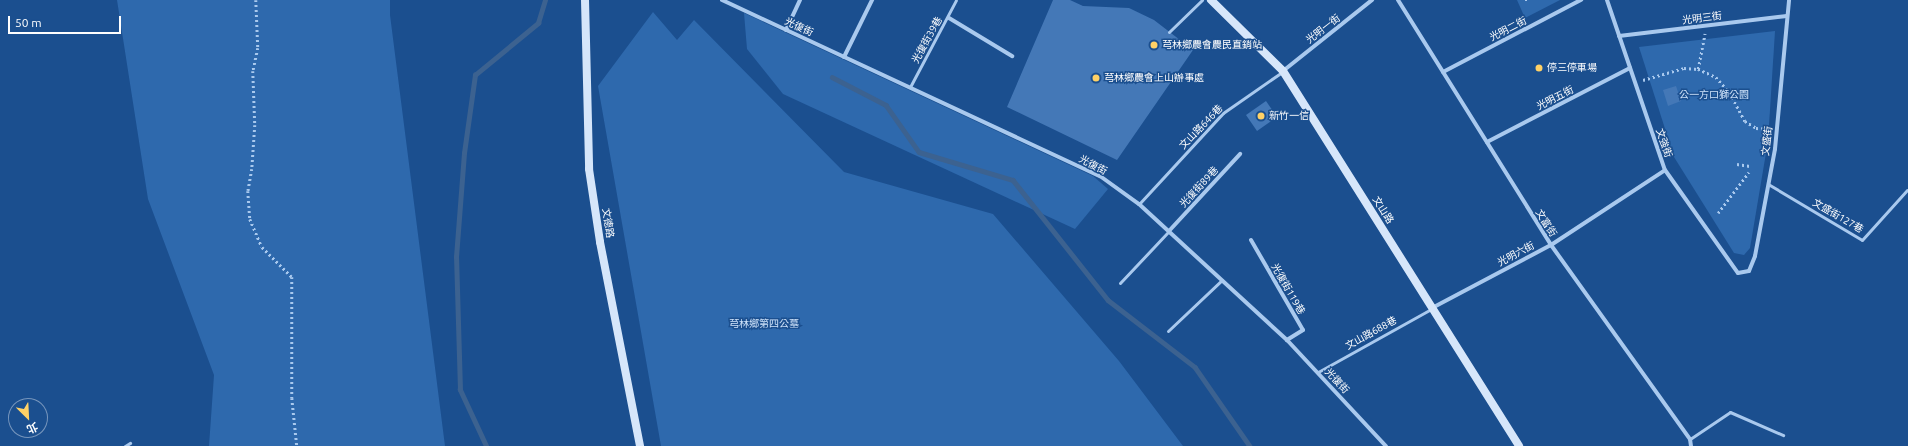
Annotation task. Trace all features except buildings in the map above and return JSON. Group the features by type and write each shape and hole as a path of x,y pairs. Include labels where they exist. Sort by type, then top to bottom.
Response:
{"main road":[{"name":"文德路","path":"585,0 590,169 600,242 640,446"},
{"name":"文山路","path":"1211,0 1283,71 1519,446"}],"street":[{"name":"光復街","path":"722,0 1100,176 1139,204 1287,340 1386,446"},
{"path":"786,30 800,0"},
{"path":"844,57 872,0"},
{"name":"光明一街","path":"1283,71 1372,0"},
{"name":"文富街","path":"1398,0 1551,245 1690,439 1691,446"},
{"name":"光明二街","path":"1443,72 1581,0"},
{"name":"文強街","path":"1608,0 1664,170 1738,273"},
{"name":"文盛街","path":"1738,273 1749,271 1755,256 1777,130 1789,0"},
{"name":"光明三街","path":"1620,36 1787,16"},
{"path":"948,18 1012,56"},
{"name":"光明五街","path":"1487,142 1630,68"},
{"name":"光復街89巷","path":"1169,231 1240,154"},
{"name":"光明六街","path":"1432,308 1551,245 1664,170"},
{"name":"光復街119巷","path":"1251,240 1303,330 1287,340"}],"lane":[{"name":"光復街39巷","path":"910,88 948,18 956,0"},
{"path":"1169,32 1202,0"},
{"name":"文山路646巷","path":"1139,204 1223,113 1283,71"},
{"name":"文盛街127巷","path":"1768,184 1862,240 1907,190"},
{"path":"1120,283 1169,231"},
{"path":"1168,331 1222,280"},
{"name":"文山路688巷","path":"1318,372 1432,308"},
{"path":"1690,439 1730,412 1783,435"},
{"path":"125,446 130,443"}],"path":[{"path":"256,0 258,48 253,71 255,125 252,169 248,192 250,219 262,247 292,277 292,398 297,446"},
{"path":"1525,0 1530,0"},
{"path":"1698,69 1706,26"},
{"path":"1635,83 1663,73 1684,68 1698,69 1716,77 1730,93 1745,121 1756,128 1777,130"},
{"path":"1737,164 1750,166"},
{"path":"1718,213 1749,172"}],"green space":[{"path":"117,0 390,0 390,15 445,446 209,446 214,375 148,199"},
{"path":"1517,0 1560,0 1525,18"},
{"name":"芎林鄉第四公墓","path":"653,12 677,40 694,20 844,172 993,214 1119,361 1183,446 661,446 598,86"},
{"path":"744,13 1093,176 1108,189 1075,229 783,94 747,49"},
{"name":"公一方口獅公園","path":"1775,31 1768,141 1750,248 1744,255 1734,253 1674,157 1639,47"}],"waterway":[{"path":"486,446 460,390 456,257 464,153 475,75 538,23 545,0"},
{"path":"832,77 886,105 919,152 1013,180 1108,300 1195,367 1250,446"}],"place":[{"name":"芎林鄉農會農民直銷站","path":"1154,45"},
{"name":"停三停車場","path":"1539,68"},
{"name":"芎林鄉農會上山辦事處","path":"1096,78"},
{"name":"新竹一信","path":"1261,116"}]}
